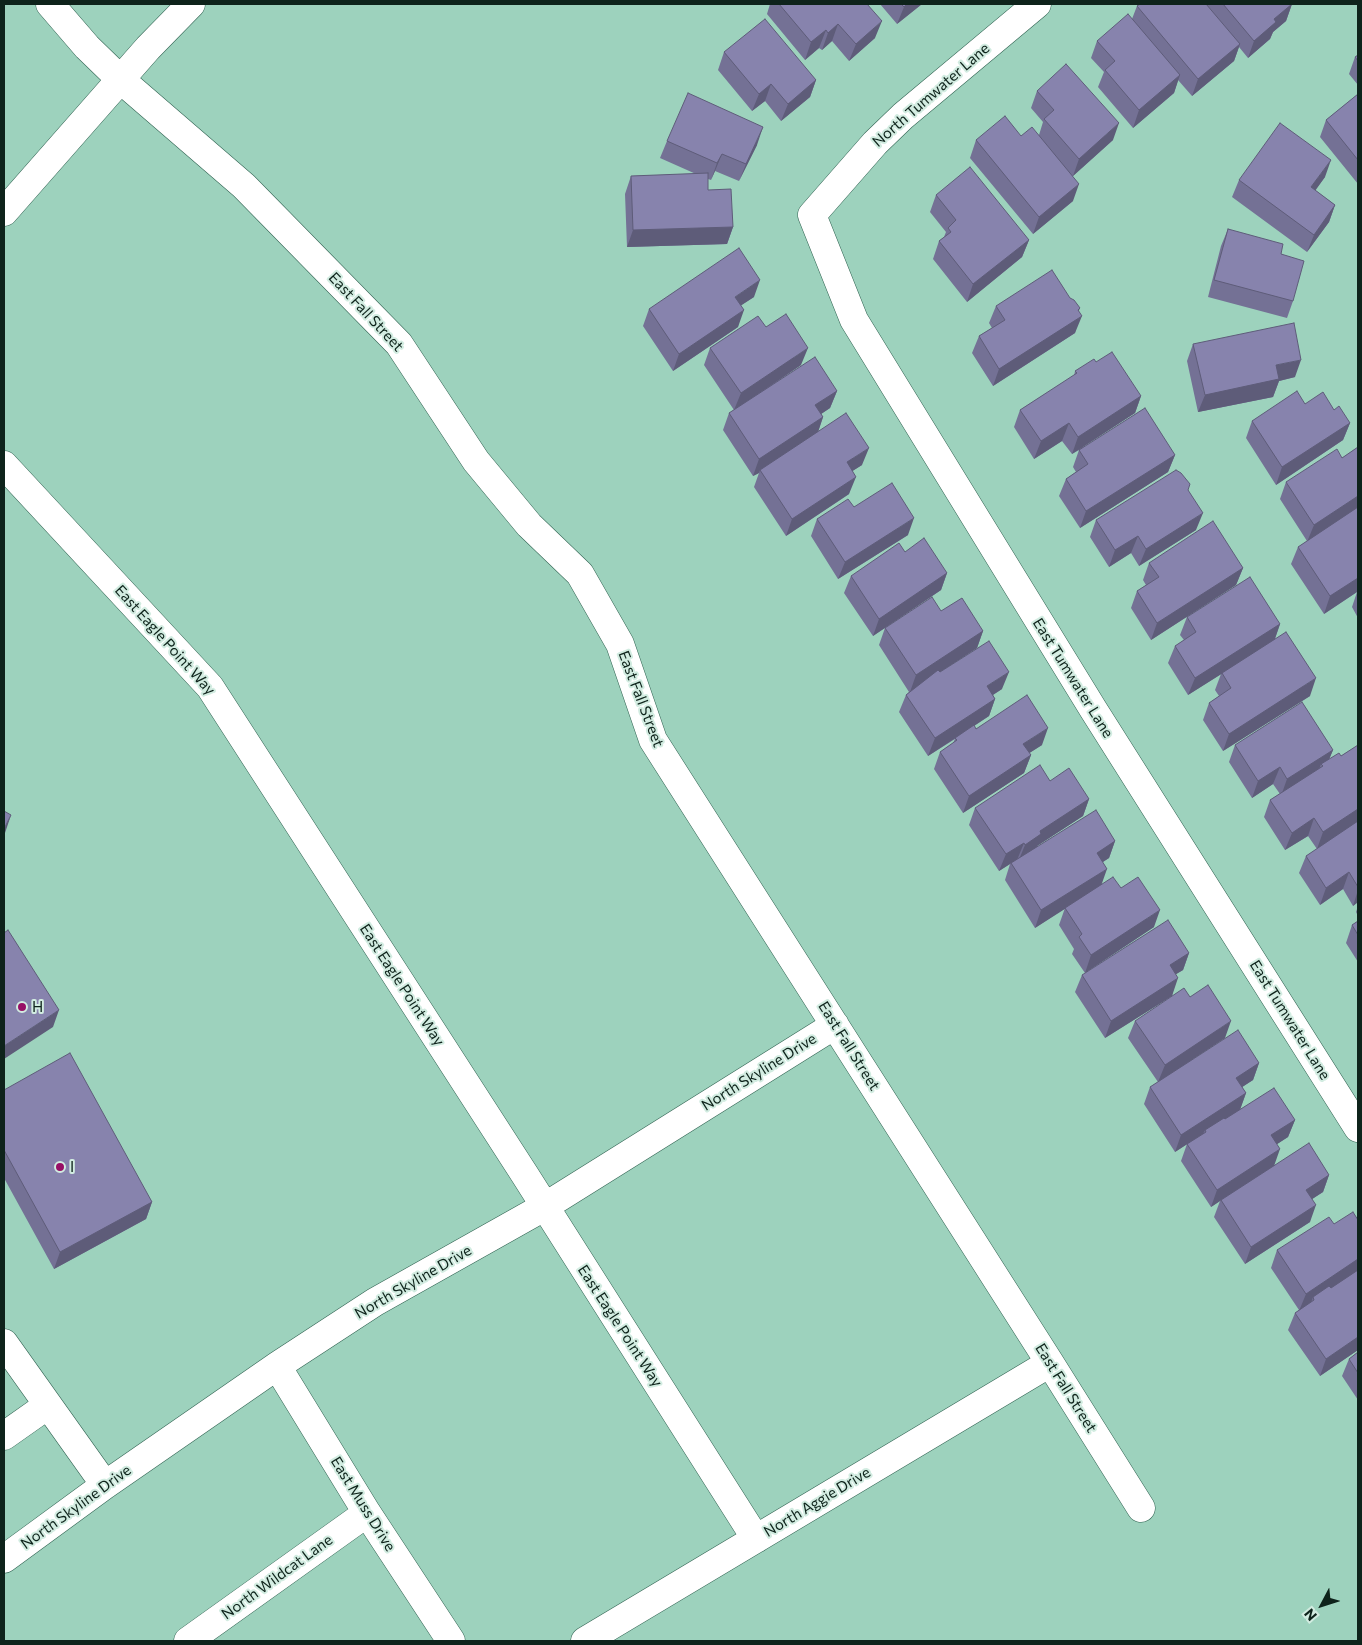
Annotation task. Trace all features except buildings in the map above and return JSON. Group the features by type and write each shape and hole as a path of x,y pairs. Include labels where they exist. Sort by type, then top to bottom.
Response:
{"street":[{"name":"East Fall Street","path":"50,4 87,47 120,79 244,186 400,344 476,460 529,525 580,574 620,644 653,740 1141,1508"},
{"path":"4,212 120,79 191,4"},
{"name":"North Tumwater Lane","path":"812,215 875,143 903,116 1037,4"},
{"name":"East Tumwater Lane","path":"812,215 854,320 1087,701 1358,1128"},
{"name":"East Eagle Point Way","path":"4,465 210,687 756,1539"},
{"name":"North Skyline Drive","path":"4,1559 105,1485 375,1302 544,1207 835,1025"},
{"path":"4,1343 105,1485"},
{"name":"North Aggie Drive","path":"585,1641 1050,1363"},
{"name":"East Muss Drive","path":"278,1366 367,1512 451,1641"},
{"path":"4,1436 48,1405"},
{"name":"North Wildcat Lane","path":"188,1641 367,1512"}],"place":[{"name":"H","path":"22,1007"},
{"name":"I","path":"60,1167"}]}
